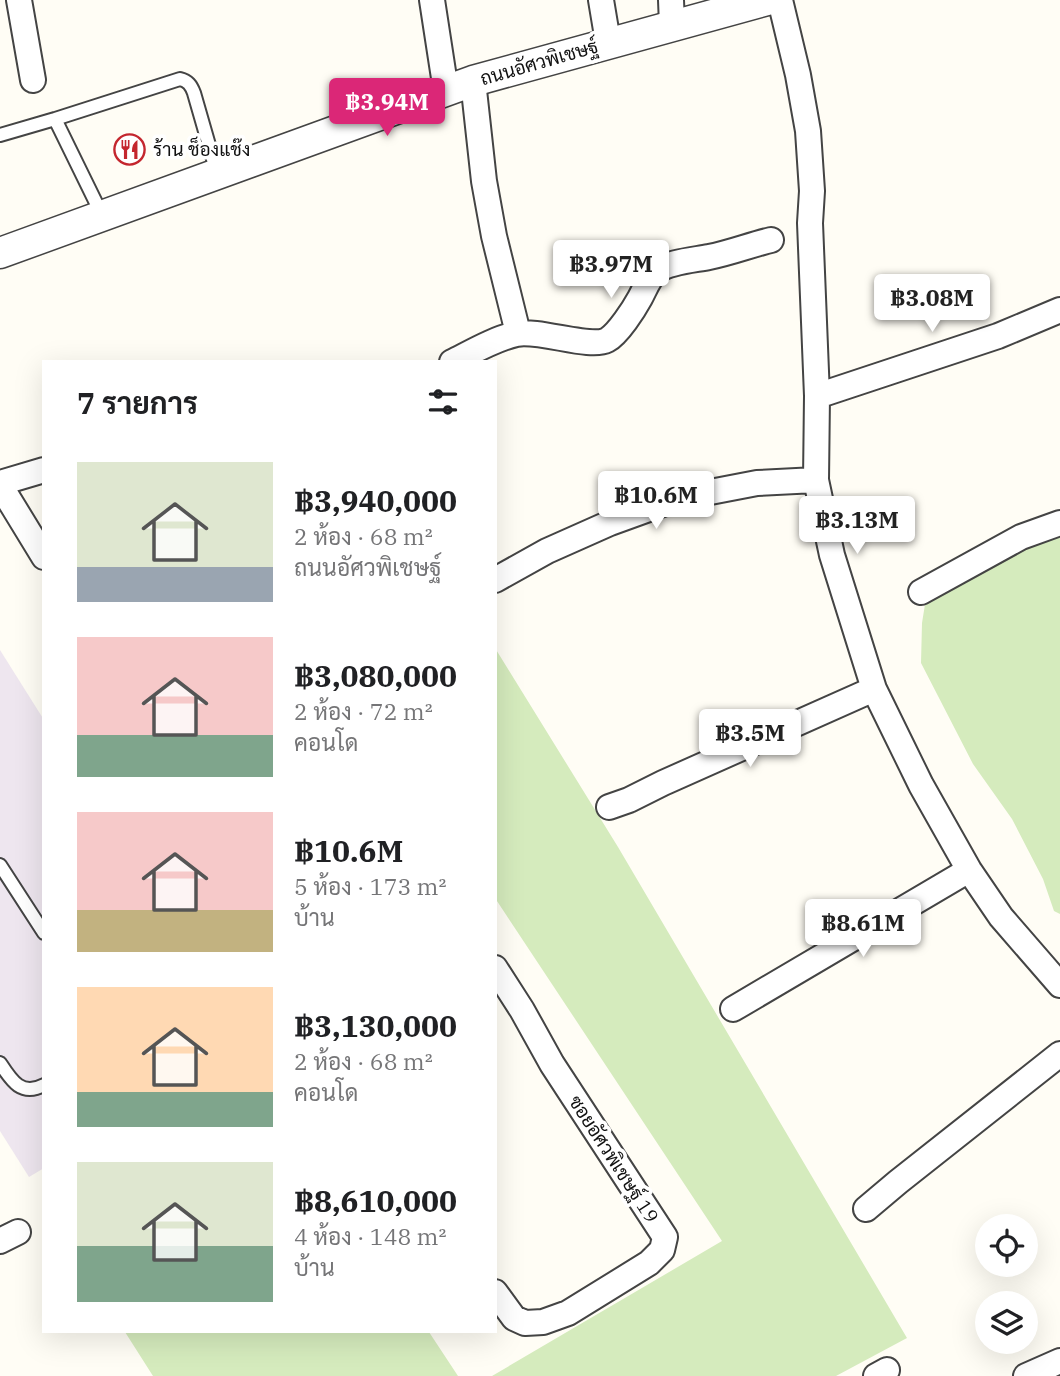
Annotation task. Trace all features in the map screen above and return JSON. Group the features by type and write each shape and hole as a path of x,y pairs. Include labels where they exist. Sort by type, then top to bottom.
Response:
{"street":[{"path":"19,0 33,80"},
{"path":"432,0 459,86 484,181 494,236 518,333"},
{"path":"601,0 608,43"},
{"name":"ถนนอัศวพิเชษฐ์","path":"0,253 459,86 608,43 671,12 767,0"},
{"path":"780,0 808,131 817,396 816,480 832,555 874,689 921,785 969,870 1001,918 1060,985"},
{"path":"456,360 518,333 593,343 605,341 631,312 650,278 658,270 668,265 711,257 771,240"},
{"path":"817,396 998,336 1060,310"},
{"path":"42,471 0,484 42,553"},
{"path":"497,579 547,551 597,528 679,498 757,483 816,480"},
{"path":"921,592 1021,537 1060,523"},
{"path":"609,807 874,689"},
{"path":"733,1009 969,870"},
{"name":"ซอยอัศวพิเชษฐ์ 19","path":"497,971 552,1064 664,1237 662,1250 649,1263 568,1313 543,1322 525,1323 514,1318 497,1295"},
{"path":"866,1209 1060,1054"},
{"path":"1026,1376 1060,1362"}],"lane":[{"path":"0,135 180,79 191,85 217,174"},
{"path":"55,119 102,215"},
{"path":"0,865 42,930"},
{"path":"0,1063 13,1083 23,1088 42,1086"}],"shaded area":[{"path":"0,650 42,717 42,1169 29,1177 0,1131"}],"green space":[{"path":"1060,534 1060,914 1054,911 1043,879 1012,819 973,764 921,663 926,598 1026,546"},
{"path":"497,651 618,847 907,1338 836,1376 492,1376 722,1241 497,901"},
{"path":"126,1333 430,1333 458,1376 153,1376"}],"place":[{"name":"ร้าน ช็องแช๊ง","path":"130,149"}]}
